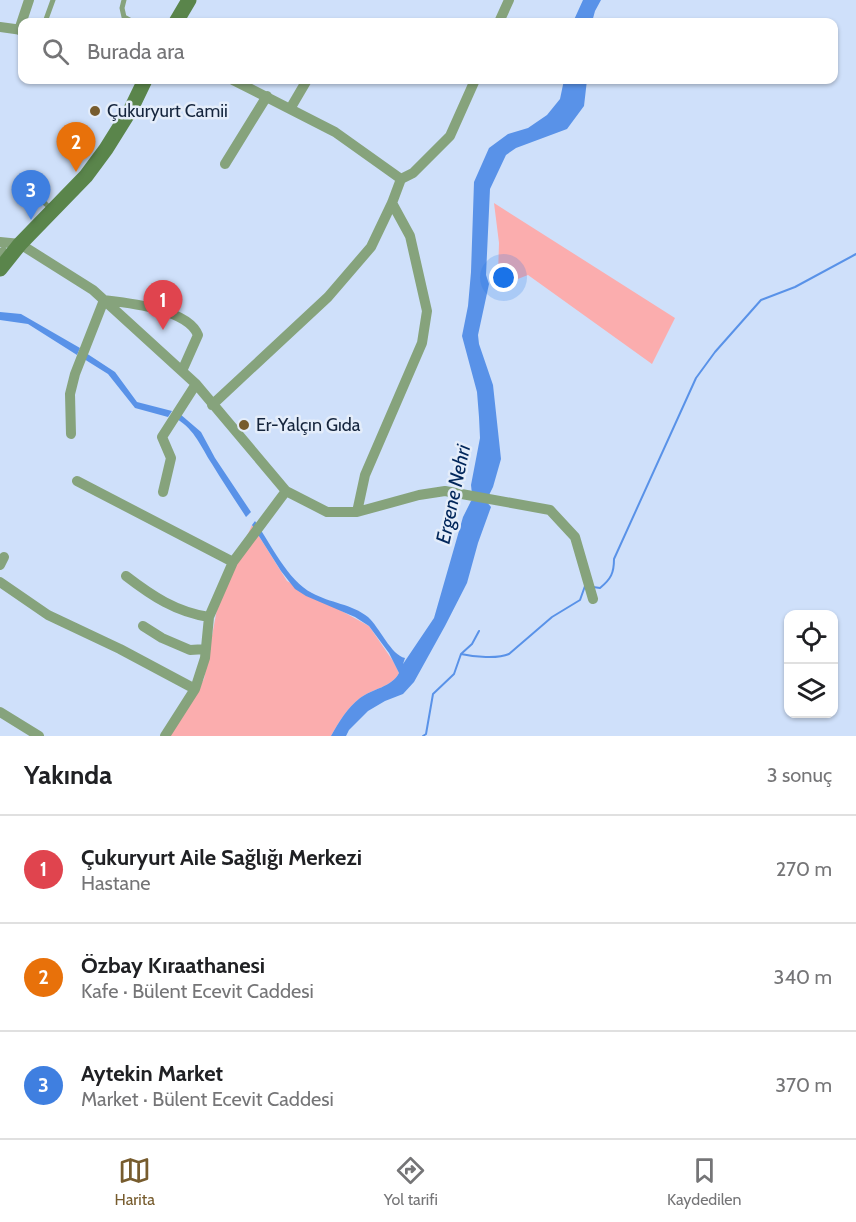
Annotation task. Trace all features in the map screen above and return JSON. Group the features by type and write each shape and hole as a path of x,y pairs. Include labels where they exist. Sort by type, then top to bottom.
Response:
{"main road":[{"path":"178,18 189,0"},
{"path":"2,255 20,244 86,176 131,109 143,84"}],"street":[{"path":"24,18 29,0"},
{"path":"501,18 509,0"},
{"path":"0,27 18,30"},
{"path":"242,84 335,132 401,179"},
{"path":"290,109 305,84"},
{"path":"212,405 328,297 370,247 401,179 413,173 450,136 473,84"},
{"path":"225,164 267,96"},
{"path":"357,512 365,475 422,342 427,311 410,236 392,203"},
{"path":"20,244 93,290 182,370 286,491 327,512 357,512 428,493 446,491 550,510 575,537 593,599"},
{"path":"71,434 70,394 75,374 104,300"},
{"path":"104,300 140,304 165,310 195,328 198,335 182,370"},
{"path":"163,492 171,458 162,438 196,384"},
{"path":"76,481 233,562"},
{"path":"165,736 195,689 205,658 209,617 233,562 286,491"},
{"path":"126,576 155,599 195,615 209,617"},
{"path":"0,582 48,615 195,689"},
{"path":"143,626 162,638 190,650 206,649"},
{"path":"0,712 39,736"}],"lane":[{"path":"46,18 53,0"},
{"path":"124,0 122,8 126,18"},
{"path":"23,194 33,192 52,210"}],"shaded area":[{"path":"494,203 675,318 652,364 528,275 510,282 498,275 499,243"},
{"path":"252,525 287,581 369,626 399,673 392,682 355,702 331,736 168,736 204,679 219,598"}],"water":[{"path":"583,0 601,0 593,18 575,18"},
{"path":"563,84 587,84 584,106 567,129 516,148 506,155 490,189 486,275 489,284 478,335 493,385 501,459 488,497 472,494 471,485 480,438 479,417 477,392 462,336 471,272 474,182 489,148 508,134 528,128 547,115 560,99"},
{"path":"0,312 21,314 80,348 77,355 28,324 0,320"},
{"path":"86,353 115,372 137,402 172,411 168,417 135,408 108,374 84,359"},
{"path":"180,414 201,432 215,458 251,512 246,517 197,439 189,428 177,419"},
{"path":"471,501 486,501 491,507 467,583 414,682 403,694 368,711 346,736 331,736 355,702 392,682 399,673 389,653 369,626 295,589 252,525 255,521 295,580 312,593 355,609 368,617 390,647 405,658 403,664 434,618 463,517"}],"waterway":[{"path":"593,587 600,588 611,575 614,559 696,378 715,352 761,300 795,287 856,254"},
{"path":"461,654 486,657 509,654 552,617 580,600 585,586"},
{"path":"423,736 426,734 433,694 454,674 461,654 472,644 479,631"}],"place":[{"name":"Çukuryurt Camii","path":"95,111"},
{"name":"Özbay Kıraathanesi","path":"76,172"},
{"name":"Aytekin Market","path":"31,220"},
{"name":"Çukuryurt Aile Sağlığı Merkezi","path":"163,330"},
{"name":"Er-Yalçın Gıda","path":"244,425"}],"water label":[{"name":"Ergene Nehri","path":"453,494"}]}
